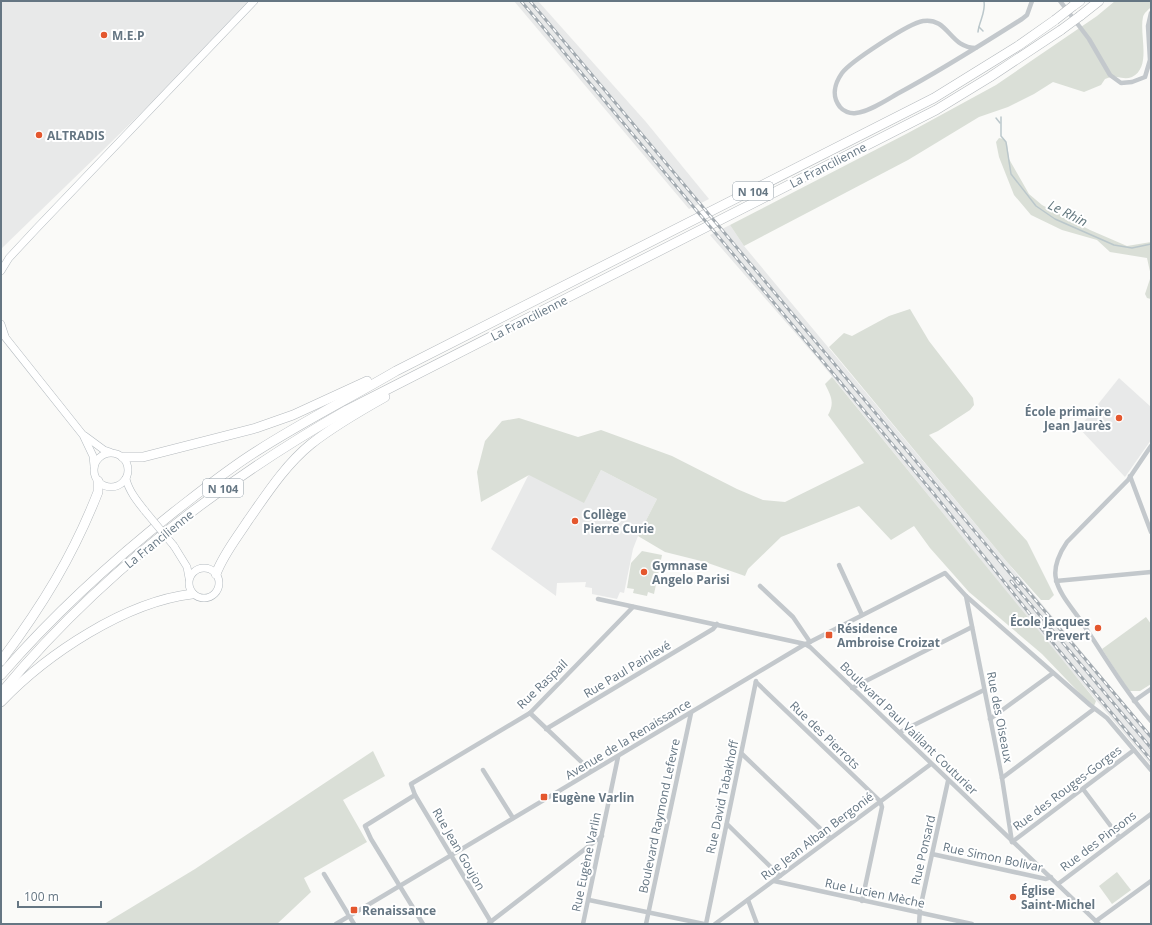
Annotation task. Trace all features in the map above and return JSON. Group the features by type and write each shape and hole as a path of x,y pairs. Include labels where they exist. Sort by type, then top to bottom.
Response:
{"highway":[{"name":"La Francilienne","path":"1,693 21,669 65,622 112,577 158,538 208,499 267,458 321,424 936,110 990,77 1061,30 1099,1"},
{"name":"La Francilienne","path":"1,675 54,617 104,570 198,493 256,451 396,371 934,98 1018,46 1077,4"},
{"path":"216,574 220,563 264,498 286,469 310,445 364,408 423,376 434,366"},
{"path":"123,457 143,456 165,452 278,421 391,370 396,371"},
{"path":"1,661 55,584 71,555 98,492 98,481"},
{"path":"1,702 16,687 50,659 83,637 126,615 170,598 192,594"}],"street":[{"path":"1,264 9,258 254,1"},
{"path":"976,48 966,48 958,43 942,26 933,21 923,21 910,24 843,71 834,88 834,97 843,110 856,113 878,104 913,86 976,48 1022,19 1027,15 1032,1"},
{"path":"1060,1 1089,39 1110,75 1121,84 1145,77 1150,60 1148,26 1151,13"},
{"path":"1,271 9,258"},
{"path":"1,324 3,334 84,435 104,450 123,457 129,467 126,479 128,485 135,498 145,511"},
{"path":"84,435 93,456 95,476 98,481 107,487 118,486 126,479"},
{"path":"1151,446 1130,476 1061,551 1056,566 1056,581 1134,701 1151,721"},
{"path":"94,466 101,456 112,452"},
{"path":"1130,476 1151,532"},
{"path":"118,486 132,496 184,559 198,569 208,568 216,574 219,584 218,589 212,597 202,599 192,594 188,584 190,578 198,569"},
{"path":"174,546 187,567 190,578"},
{"path":"838,565 862,615"},
{"path":"1056,581 1151,572"},
{"name":"Avenue de la Renaissance","path":"336,924 808,643 946,573 966,596"},
{"name":"Boulevard Paul Vaillant Couturier","path":"760,586 793,617 808,643 852,688 900,732 948,781 1012,842 1098,922"},
{"path":"966,596 1094,709 1107,718 1151,770"},
{"name":"Rue des Oiseaux","path":"966,596 1002,778 1012,842"},
{"path":"598,599 808,643"},
{"name":"Rue Raspail","path":"412,784 530,713 633,607"},
{"name":"Rue Paul Painlevé","path":"546,729 713,630 717,624"},
{"path":"852,688 972,628"},
{"path":"990,719 1053,673"},
{"name":"Rue David Tabakhoff","path":"705,924 742,754 756,682 754,674"},
{"name":"Rue des Pierrots","path":"756,682 880,801"},
{"path":"1134,701 1151,689"},
{"path":"900,732 984,690"},
{"path":"1002,778 1094,709"},
{"path":"530,713 591,771"},
{"name":"Boulevard Raymond Lefevre","path":"646,924 691,713"},
{"name":"Rue des Rouges-Gorges","path":"1012,842 1134,750"},
{"path":"742,754 830,838"},
{"name":"Rue Eugène Varlin","path":"582,923 589,900 618,757"},
{"name":"Rue Jean Alban Bergonié","path":"715,924 931,764"},
{"path":"483,770 513,818"},
{"name":"Rue Ponsard","path":"919,924 920,913 948,781"},
{"name":"Rue Jean Goujon","path":"412,784 416,795 490,923"},
{"path":"1083,789 1119,837"},
{"path":"416,795 364,826 422,924"},
{"path":"862,901 882,807 880,801"},
{"name":"Rue des Pinsons","path":"1058,884 1151,814"},
{"path":"727,824 780,876"},
{"path":"490,923 602,836"},
{"name":"Rue Simon Bolivar","path":"932,854 1046,879 1051,877"},
{"path":"324,874 354,924"},
{"name":"Rue Lucien Mèche","path":"774,881 972,924"},
{"path":"1098,922 1151,881"},
{"path":"589,900 705,924"},
{"path":"748,900 757,924"}],"shaded area":[{"path":"1,1 251,1 201,55 1,249"},
{"path":"514,1 538,1 646,122 709,199 689,209"},
{"path":"1115,1 1151,1 1151,7 1145,13 1142,24 1144,50 1142,66 1132,77 1108,78 1105,79 1101,85 1084,92 1053,82 1034,94 1008,107 979,117 908,160 744,246 730,225 908,133 996,85 1097,16"},
{"path":"999,138 1004,139 1007,144 1009,159 1029,194 1042,205 1090,230 1127,246 1151,242 1151,276 1147,258 1110,252 1097,240 1062,230 1031,215 1014,195 999,157 996,142"},
{"path":"730,225 744,246 1151,735 1151,765 1057,654 817,358 710,235"},
{"path":"1151,276 1151,299 1147,298 1145,294"},
{"path":"910,309 929,341 973,398 974,405 970,410 938,431 929,435 1027,541 1054,595 1049,600 1041,600 1007,562 829,347 844,333 852,336 889,316"},
{"path":"832,377 1096,701 1094,706 1092,706 1042,654 969,592 930,548 914,526 891,540 859,506 781,537 748,569 745,576 705,562 665,552 638,536 657,499 601,470 584,503 529,475 481,502 477,472 485,441 502,421 519,418 578,437 601,430 672,456 737,489 763,500 785,502 864,463 828,415 832,403 825,384"},
{"name":"École primaire Jean Jaurès","path":"1119,378 1151,407 1151,440 1125,477 1079,428"},
{"name":"Collège Pierre Curie","path":"601,470 657,499 633,549 624,593 620,592 617,599 592,594 592,588 585,587 586,582 557,583 556,596 491,549 529,474 584,502"},
{"name":"Gymnase Angelo Parisi","path":"642,551 662,555 654,594 648,592 647,596 633,593 634,589 627,588 631,563"},
{"path":"1146,617 1151,624 1151,684 1140,691 1129,691 1102,649"},
{"path":"373,751 385,776 343,800 367,842 304,878 311,892 277,924 104,924 195,869"},
{"path":"1117,872 1131,890 1112,904 1099,886"}],"waterway":[{"name":"Le Rhin","path":"978,32 984,9 984,1"},
{"name":"Le Rhin","path":"979,27 983,31"},
{"name":"Le Rhin","path":"1001,117 1001,136 1006,142 1011,174 1036,206 1055,219 1114,245 1132,248 1151,244"},
{"name":"Le Rhin","path":"996,118 1000,123"}],"railway":[{"path":"521,1 934,494 1057,648 1151,760"},
{"path":"530,1 1019,584"},
{"path":"1017,578 1151,737"},
{"path":"1011,581 1151,748"}],"place":[{"name":"M.E.P","path":"104,35"},
{"name":"ALTRADIS","path":"39,135"},
{"name":"École primaire Jean Jaurès","path":"1119,418"},
{"name":"Collège Pierre Curie","path":"575,521"},
{"name":"Gymnase Angelo Parisi","path":"644,572"},
{"name":"École Jacques Prevert","path":"1098,628"},
{"name":"Résidence Ambroise Croizat","path":"829,635"},
{"name":"Eugène Varlin","path":"544,797"},
{"name":"Église Saint-Michel","path":"1013,897"},
{"name":"Renaissance","path":"354,910"}]}
